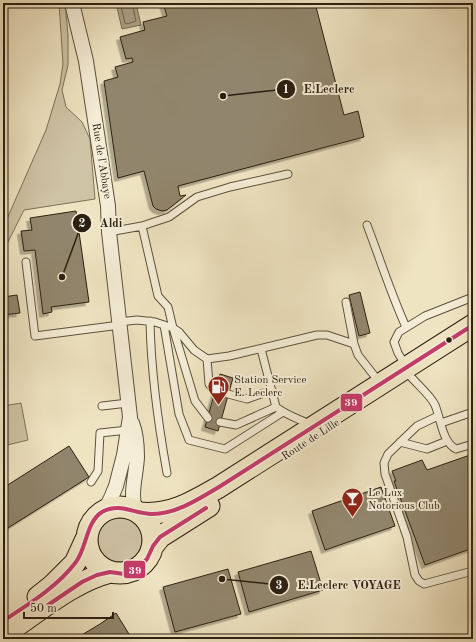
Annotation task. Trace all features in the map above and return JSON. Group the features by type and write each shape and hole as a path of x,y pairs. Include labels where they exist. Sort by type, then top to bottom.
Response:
{"main road":[{"name":"Route de Lille","path":"153,546 160,538 175,527 409,372 473,325"},
{"name":"Route de Lille","path":"137,512 153,514 166,512 192,503 381,385 409,372 473,337"},
{"path":"3,621 53,585 71,568 75,563 86,539 92,522 97,515 105,510 118,507 127,508 137,512 146,520 151,528 153,546 147,559 137,569 124,574 110,572 100,567 92,559 88,550 86,539"},
{"path":"3,635 82,582 110,572"}],"street":[{"name":"Rue de l'Abbaye","path":"72,3 86,61 108,206 109,232 128,403 129,423 116,486 105,510"},
{"name":"Rue de l'Abbaye","path":"129,423 133,425 137,451 132,500 137,512"}],"lane":[{"path":"109,232 142,226 169,217 197,197 230,187 288,174"},
{"path":"367,225 398,310 406,327"},
{"path":"142,226 158,296 168,306 173,328 195,400 208,418"},
{"path":"26,262 35,336 137,320 150,321 173,328 179,332 194,350 207,359 229,356 318,335 327,335 354,344"},
{"path":"473,297 425,316 399,332 394,342 398,353 409,372 434,404 448,441 452,447 456,449 473,444"},
{"path":"346,302 354,344 358,355 381,385"},
{"path":"150,321 150,346 158,426 167,473"},
{"path":"164,325 179,414 189,440 225,449 282,412"},
{"path":"261,348 276,407 282,412 315,427"},
{"path":"207,359 209,384 215,392"},
{"path":"228,394 247,399 272,390"},
{"path":"102,406 128,403"},
{"path":"220,422 236,425 276,407"},
{"path":"441,423 473,412"},
{"path":"438,416 417,426 388,454 384,463 385,474 407,537 415,575 419,581 424,584 473,571"},
{"path":"91,482 98,471 100,434 129,423"},
{"path":"400,442 427,449 448,441"}],"shaded area":[{"path":"59,3 65,3 68,35 68,65 62,90 66,107 82,122 90,139 95,199 24,210 3,252 3,228 46,130 60,84 63,64"},
{"path":"21,403 28,440 3,446 3,406"},
{"path":"120,518 132,522 138,528 142,540 138,552 132,558 120,562 108,558 102,552 98,540 102,528 108,522"}],"water":[{"path":"116,3 136,3 141,25 122,29"}],"building":[{"path":"163,3 315,3 344,115 358,111 364,137 178,186 180,196 186,195 167,210 162,211 156,209 153,206 144,171 118,178 104,81 118,77 115,67 133,62 132,58 126,59 120,37 145,30 143,22 167,16"},
{"path":"76,211 89,302 51,307 52,312 43,314 35,250 24,251 21,231 32,230 30,218"},
{"path":"360,292 370,333 359,336 349,295"},
{"path":"17,295 20,313 3,315 3,297"},
{"name":"Station Service E. Leclerc","path":"220,374 233,378 218,431 205,427"},
{"path":"69,446 89,477 3,531 3,488"},
{"path":"473,454 473,548 425,565 394,481 396,481 392,471 422,460 427,470"},
{"name":"Le Lux Notorious Club","path":"381,487 395,526 325,550 312,511"},
{"path":"311,551 323,590 249,612 238,572"},
{"path":"228,569 241,614 175,632 163,587"},
{"path":"116,613 132,639 75,639 100,624"}],"transit line":[{"name":"39","path":"3,621 42,594 68,571 80,556 90,528 97,516 102,512 109,509 121,508 145,514 161,513 178,509 195,501 473,325"},
{"name":"39","path":"48,605 82,582 97,575 110,572 124,574 137,569 147,559 153,546 160,537 206,508"}],"place":[{"name":"E.Leclerc","path":"223,96"},
{"name":"Aldi","path":"62,277"},
{"name":"Station Service E. Leclerc","path":"218,406"},
{"name":"Le Lux Notorious Club","path":"353,518"},
{"name":"E.Leclerc VOYAGE","path":"222,579"}]}
